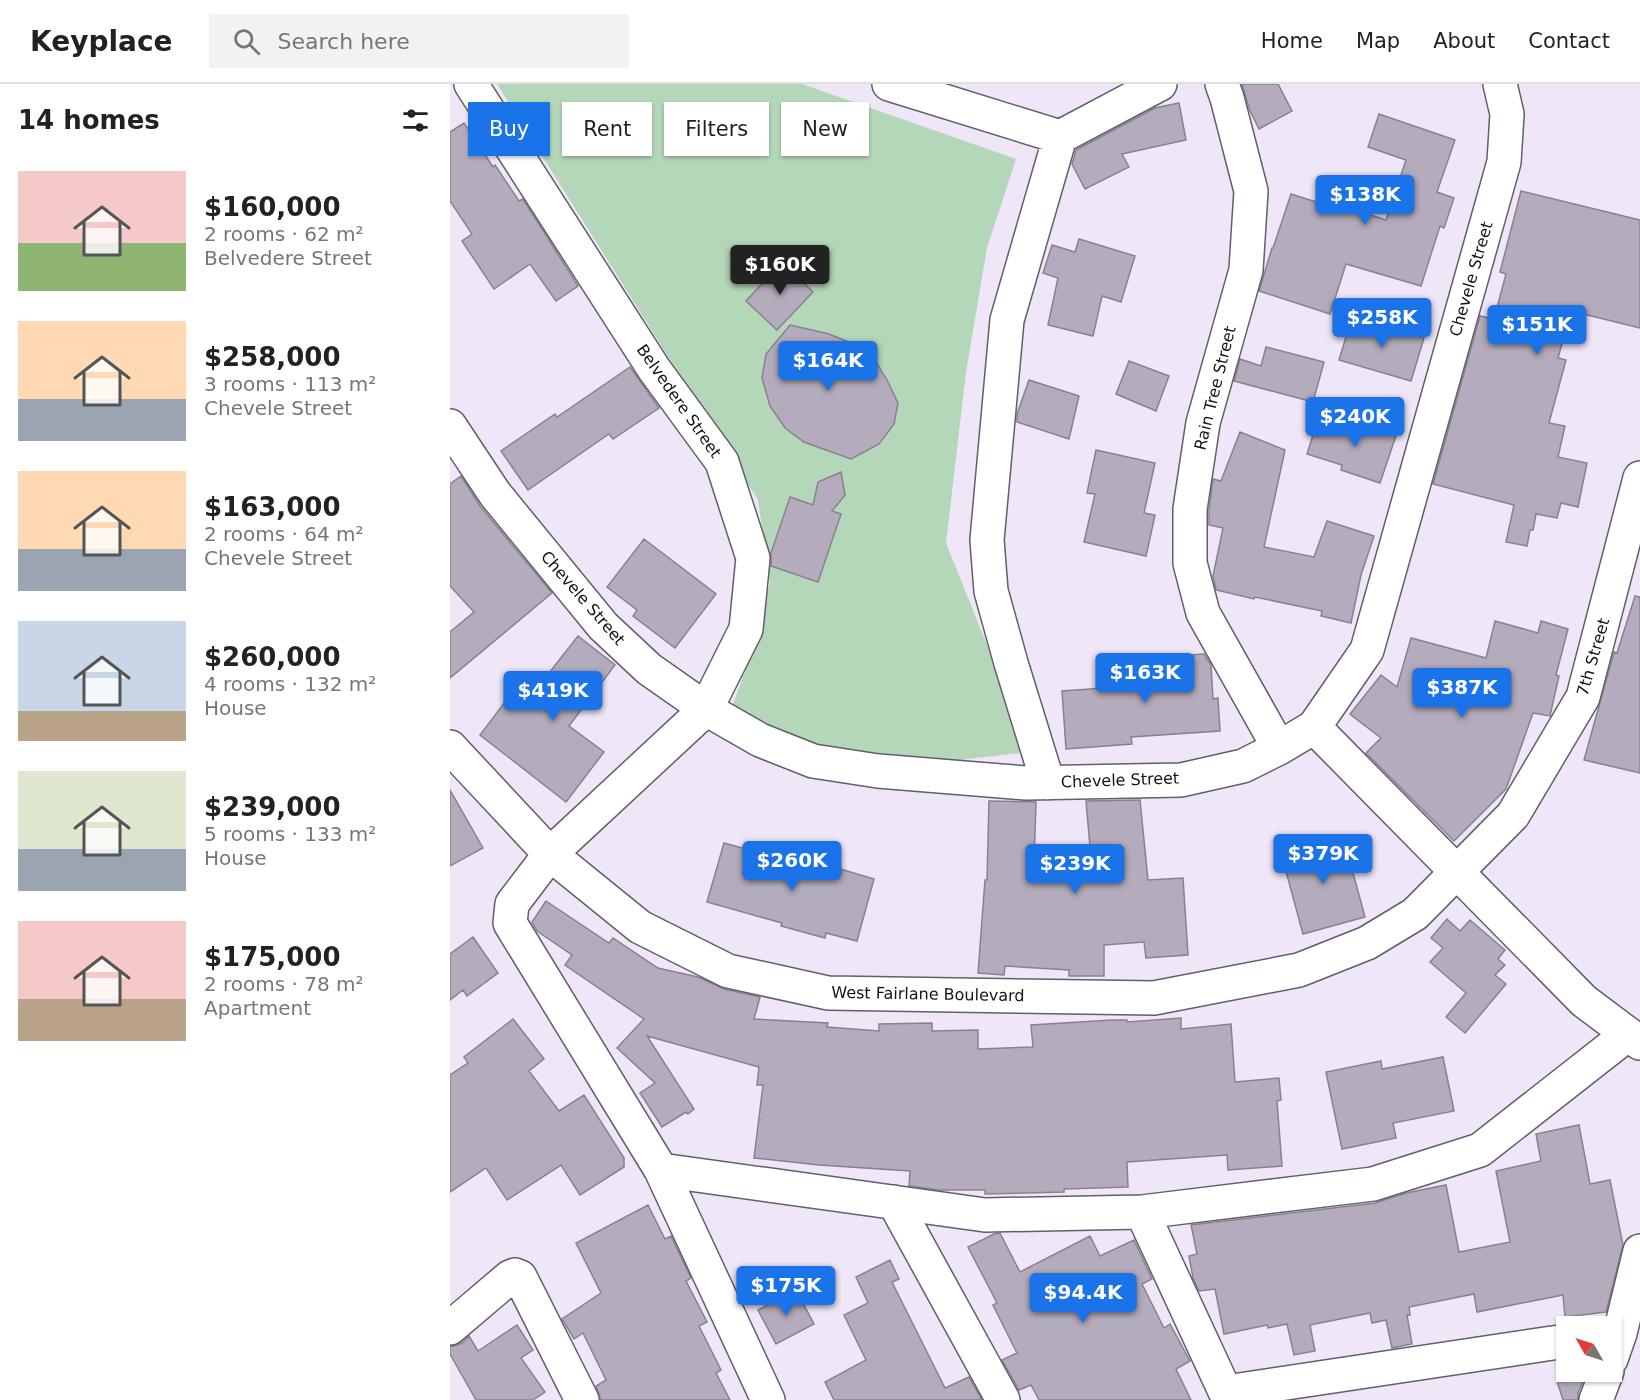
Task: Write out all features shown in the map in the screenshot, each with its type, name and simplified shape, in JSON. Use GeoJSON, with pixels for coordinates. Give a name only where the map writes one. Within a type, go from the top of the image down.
{"type":"FeatureCollection","features":[{"type":"Feature","properties":{"kind":"street","name":"Belvedere Street"},"geometry":{"type":"LineString","coordinates":[[471,84],[654,369],[722,462],[753,558],[746,629],[706,709],[550,854],[512,904],[510,923],[661,1170]]}},
{"type":"Feature","properties":{"kind":"street"},"geometry":{"type":"LineString","coordinates":[[889,84],[1060,137],[1160,84]]}},
{"type":"Feature","properties":{"kind":"street","name":"Rain Tree Street"},"geometry":{"type":"LineString","coordinates":[[1222,84],[1251,191],[1246,270],[1203,423],[1190,509],[1190,563],[1203,613],[1279,748]]}},
{"type":"Feature","properties":{"kind":"street","name":"Chevele Street"},"geometry":{"type":"LineString","coordinates":[[450,426],[495,494],[603,626],[649,669],[706,709],[760,740],[813,761],[878,771],[1026,783],[1180,780],[1243,766],[1314,727],[1367,650],[1504,162],[1507,114],[1500,84]]}},
{"type":"Feature","properties":{"kind":"street"},"geometry":{"type":"LineString","coordinates":[[1048,783],[991,591],[987,540],[1006,320],[1060,137]]}},
{"type":"Feature","properties":{"kind":"street","name":"7th Street"},"geometry":{"type":"LineString","coordinates":[[1457,872],[1513,815],[1583,697],[1640,478]]}},
{"type":"Feature","properties":{"kind":"street"},"geometry":{"type":"LineString","coordinates":[[661,1170],[985,1215],[1142,1212],[1373,1184],[1480,1150],[1634,1038],[1584,1001],[1314,727]]}},
{"type":"Feature","properties":{"kind":"street","name":"West Fairlane Boulevard"},"geometry":{"type":"LineString","coordinates":[[450,747],[550,854],[640,927],[728,971],[828,993],[1154,998],[1165,996],[1299,970],[1366,943],[1415,914],[1457,872]]}},
{"type":"Feature","properties":{"kind":"street"},"geometry":{"type":"LineString","coordinates":[[661,1170],[768,1400]]}},
{"type":"Feature","properties":{"kind":"street"},"geometry":{"type":"LineString","coordinates":[[894,1202],[1003,1400]]}},
{"type":"Feature","properties":{"kind":"street"},"geometry":{"type":"LineString","coordinates":[[1142,1212],[1227,1396],[1556,1343]]}},
{"type":"Feature","properties":{"kind":"street"},"geometry":{"type":"LineString","coordinates":[[1621,1316],[1640,1251]]}},
{"type":"Feature","properties":{"kind":"street"},"geometry":{"type":"LineString","coordinates":[[450,1328],[510,1277],[515,1275],[520,1277],[582,1400]]}},
{"type":"Feature","properties":{"kind":"street"},"geometry":{"type":"LineString","coordinates":[[1596,1400],[1602,1382]]}},
{"type":"Feature","properties":{"kind":"green space"},"geometry":{"type":"Polygon","coordinates":[[[497,84],[802,84],[853,102],[781,102],[781,156],[869,156],[869,107],[1016,159],[987,248],[966,372],[946,543],[1030,752],[870,770],[770,736],[733,704],[753,649],[770,583],[758,500],[542,156],[550,156],[550,102],[508,102],[497,84]]]}},
{"type":"Feature","properties":{"kind":"building"},"geometry":{"type":"Polygon","coordinates":[[[1242,84],[1278,84],[1292,111],[1259,129],[1250,111],[1242,84]]]}},
{"type":"Feature","properties":{"kind":"building"},"geometry":{"type":"Polygon","coordinates":[[[1179,103],[1186,140],[1122,154],[1129,167],[1085,189],[1072,164],[1076,150],[1155,108],[1179,103]]]}},
{"type":"Feature","properties":{"kind":"building"},"geometry":{"type":"Polygon","coordinates":[[[1379,114],[1455,140],[1437,192],[1454,198],[1444,228],[1440,226],[1421,286],[1346,264],[1330,314],[1259,291],[1291,194],[1351,213],[1352,209],[1386,220],[1406,160],[1368,147],[1379,114]]]}},
{"type":"Feature","properties":{"kind":"building"},"geometry":{"type":"Polygon","coordinates":[[[464,123],[468,129],[468,156],[486,156],[493,167],[495,165],[519,201],[523,199],[578,286],[556,301],[530,264],[494,289],[462,241],[472,234],[450,201],[450,132],[464,123]]]}},
{"type":"Feature","properties":{"kind":"building"},"geometry":{"type":"Polygon","coordinates":[[[1521,191],[1640,220],[1640,328],[1571,311],[1558,358],[1566,360],[1549,423],[1565,426],[1558,457],[1587,463],[1578,507],[1561,503],[1557,518],[1536,514],[1527,546],[1506,542],[1514,505],[1433,484],[1480,316],[1494,319],[1506,274],[1500,272],[1521,191]]]}},
{"type":"Feature","properties":{"kind":"building"},"geometry":{"type":"Polygon","coordinates":[[[1079,239],[1135,256],[1121,302],[1102,296],[1093,336],[1048,325],[1058,278],[1043,273],[1052,245],[1075,252],[1079,239]]]}},
{"type":"Feature","properties":{"kind":"building"},"geometry":{"type":"Polygon","coordinates":[[[782,262],[813,292],[777,330],[746,301],[782,262]]]}},
{"type":"Feature","properties":{"kind":"building"},"geometry":{"type":"Polygon","coordinates":[[[1352,317],[1424,338],[1411,381],[1339,360],[1352,317]]]}},
{"type":"Feature","properties":{"kind":"building"},"geometry":{"type":"Polygon","coordinates":[[[790,325],[829,334],[851,343],[876,362],[898,403],[894,424],[879,444],[851,459],[804,442],[785,428],[770,406],[762,378],[766,354],[790,325]]]}},
{"type":"Feature","properties":{"kind":"building"},"geometry":{"type":"Polygon","coordinates":[[[1266,347],[1324,362],[1313,402],[1234,381],[1240,359],[1261,366],[1266,347]]]}},
{"type":"Feature","properties":{"kind":"building"},"geometry":{"type":"Polygon","coordinates":[[[1129,361],[1169,376],[1156,411],[1116,394],[1129,361]]]}},
{"type":"Feature","properties":{"kind":"building"},"geometry":{"type":"Polygon","coordinates":[[[630,367],[659,408],[613,439],[609,434],[528,490],[501,451],[555,414],[557,417],[630,367]]]}},
{"type":"Feature","properties":{"kind":"building"},"geometry":{"type":"Polygon","coordinates":[[[1029,380],[1079,396],[1069,439],[1017,422],[1017,414],[1029,380]]]}},
{"type":"Feature","properties":{"kind":"building"},"geometry":{"type":"Polygon","coordinates":[[[1359,417],[1398,430],[1380,483],[1341,470],[1342,465],[1307,454],[1317,422],[1353,433],[1359,417]]]}},
{"type":"Feature","properties":{"kind":"building"},"geometry":{"type":"Polygon","coordinates":[[[1240,432],[1285,450],[1264,547],[1314,557],[1327,521],[1374,536],[1361,575],[1351,623],[1321,616],[1322,611],[1216,590],[1213,576],[1223,528],[1209,525],[1213,479],[1221,481],[1240,432]]]}},
{"type":"Feature","properties":{"kind":"building"},"geometry":{"type":"Polygon","coordinates":[[[1096,450],[1155,463],[1144,513],[1155,515],[1146,556],[1084,542],[1095,494],[1087,493],[1096,450]]]}},
{"type":"Feature","properties":{"kind":"building"},"geometry":{"type":"Polygon","coordinates":[[[841,472],[845,495],[832,511],[841,514],[818,582],[771,566],[771,553],[790,497],[813,505],[818,482],[841,472]]]}},
{"type":"Feature","properties":{"kind":"building"},"geometry":{"type":"Polygon","coordinates":[[[461,476],[480,506],[552,593],[450,678],[450,632],[474,612],[450,586],[450,484],[461,476]]]}},
{"type":"Feature","properties":{"kind":"building"},"geometry":{"type":"Polygon","coordinates":[[[644,539],[716,594],[675,648],[633,616],[637,610],[607,587],[644,539]]]}},
{"type":"Feature","properties":{"kind":"building"},"geometry":{"type":"Polygon","coordinates":[[[1635,596],[1640,597],[1640,773],[1584,760],[1614,652],[1617,653],[1635,596]]]}},
{"type":"Feature","properties":{"kind":"building"},"geometry":{"type":"Polygon","coordinates":[[[1495,621],[1538,633],[1541,621],[1568,629],[1556,675],[1559,676],[1550,716],[1533,713],[1506,789],[1454,841],[1366,753],[1381,738],[1350,714],[1381,675],[1397,687],[1411,638],[1486,658],[1495,621]]]}},
{"type":"Feature","properties":{"kind":"building"},"geometry":{"type":"Polygon","coordinates":[[[578,636],[615,665],[569,726],[604,752],[566,802],[480,735],[517,686],[531,696],[578,636]]]}},
{"type":"Feature","properties":{"kind":"building"},"geometry":{"type":"Polygon","coordinates":[[[1204,654],[1211,665],[1213,699],[1218,698],[1220,731],[1131,737],[1132,744],[1066,749],[1062,691],[1133,686],[1132,659],[1204,654]]]}},
{"type":"Feature","properties":{"kind":"building"},"geometry":{"type":"Polygon","coordinates":[[[450,790],[483,848],[450,866],[450,790]]]}},
{"type":"Feature","properties":{"kind":"building"},"geometry":{"type":"Polygon","coordinates":[[[1140,800],[1148,880],[1183,878],[1188,955],[1146,958],[1144,942],[1104,945],[1104,976],[1069,976],[1069,970],[1005,966],[1004,975],[978,973],[985,880],[987,880],[989,801],[1036,802],[1034,864],[1091,858],[1086,801],[1140,800]]]}},
{"type":"Feature","properties":{"kind":"building"},"geometry":{"type":"Polygon","coordinates":[[[1343,836],[1365,917],[1303,934],[1281,853],[1343,836]]]}},
{"type":"Feature","properties":{"kind":"building"},"geometry":{"type":"Polygon","coordinates":[[[724,843],[778,858],[780,851],[874,879],[857,941],[826,933],[825,938],[707,902],[724,843]]]}},
{"type":"Feature","properties":{"kind":"building"},"geometry":{"type":"Polygon","coordinates":[[[546,901],[609,943],[613,938],[658,968],[698,977],[724,989],[760,997],[754,1019],[828,1023],[827,1027],[879,1031],[879,1024],[932,1023],[932,1031],[978,1030],[978,1049],[1033,1047],[1031,1025],[1181,1018],[1181,1029],[1231,1024],[1235,1082],[1279,1078],[1281,1100],[1277,1101],[1282,1166],[1228,1170],[1227,1155],[1127,1162],[1128,1187],[1064,1189],[1064,1192],[985,1194],[985,1190],[939,1190],[909,1186],[910,1171],[754,1158],[763,1085],[757,1085],[759,1067],[647,1036],[694,1109],[662,1127],[640,1093],[655,1083],[617,1048],[644,1019],[565,965],[572,955],[537,931],[532,922],[546,901]]]}},
{"type":"Feature","properties":{"kind":"building"},"geometry":{"type":"Polygon","coordinates":[[[1447,919],[1460,931],[1470,920],[1505,950],[1498,959],[1505,965],[1495,975],[1506,984],[1465,1033],[1446,1017],[1466,993],[1430,962],[1443,948],[1431,938],[1447,919]]]}},
{"type":"Feature","properties":{"kind":"building"},"geometry":{"type":"Polygon","coordinates":[[[473,937],[498,973],[467,996],[463,990],[450,1000],[450,954],[473,937]]]}},
{"type":"Feature","properties":{"kind":"building"},"geometry":{"type":"Polygon","coordinates":[[[513,1019],[544,1059],[529,1071],[559,1111],[584,1095],[624,1158],[624,1167],[580,1195],[561,1165],[507,1200],[486,1168],[450,1192],[450,1075],[468,1063],[464,1057],[513,1019]]]}},
{"type":"Feature","properties":{"kind":"building"},"geometry":{"type":"Polygon","coordinates":[[[1443,1057],[1454,1111],[1393,1123],[1396,1138],[1342,1149],[1326,1072],[1381,1061],[1382,1069],[1443,1057]]]}},
{"type":"Feature","properties":{"kind":"building"},"geometry":{"type":"Polygon","coordinates":[[[1579,1125],[1590,1184],[1610,1180],[1623,1245],[1606,1312],[1565,1316],[1563,1295],[1477,1312],[1474,1294],[1409,1307],[1410,1315],[1407,1315],[1412,1344],[1392,1348],[1386,1320],[1372,1323],[1370,1313],[1310,1325],[1315,1351],[1294,1355],[1287,1324],[1268,1328],[1267,1325],[1224,1334],[1215,1289],[1199,1291],[1193,1278],[1189,1256],[1197,1254],[1191,1225],[1375,1203],[1406,1193],[1446,1185],[1459,1252],[1510,1242],[1496,1171],[1541,1161],[1536,1134],[1579,1125]]]}},
{"type":"Feature","properties":{"kind":"building"},"geometry":{"type":"Polygon","coordinates":[[[648,1205],[665,1239],[671,1236],[691,1278],[686,1281],[707,1322],[699,1326],[721,1370],[716,1373],[730,1400],[601,1400],[596,1386],[606,1380],[583,1333],[574,1339],[562,1319],[601,1293],[576,1243],[648,1205]]]}},
{"type":"Feature","properties":{"kind":"building"},"geometry":{"type":"Polygon","coordinates":[[[1000,1233],[1020,1272],[1090,1236],[1100,1256],[1134,1240],[1152,1279],[1142,1284],[1164,1328],[1170,1324],[1190,1361],[1176,1369],[1191,1400],[1039,1400],[1031,1385],[1019,1390],[1002,1360],[1017,1353],[993,1305],[997,1303],[968,1247],[1000,1233]]]}},
{"type":"Feature","properties":{"kind":"building"},"geometry":{"type":"Polygon","coordinates":[[[890,1260],[899,1279],[892,1282],[945,1388],[969,1377],[982,1400],[834,1400],[825,1382],[866,1360],[844,1315],[868,1303],[856,1277],[890,1260]]]}},
{"type":"Feature","properties":{"kind":"building"},"geometry":{"type":"Polygon","coordinates":[[[796,1290],[814,1324],[776,1344],[758,1310],[796,1290]]]}},
{"type":"Feature","properties":{"kind":"building"},"geometry":{"type":"Polygon","coordinates":[[[517,1325],[533,1350],[521,1358],[545,1392],[533,1400],[476,1400],[450,1354],[450,1346],[462,1343],[469,1336],[478,1351],[517,1325]]]}},
{"type":"Feature","properties":{"kind":"building"},"geometry":{"type":"Polygon","coordinates":[[[1557,1382],[1582,1382],[1578,1400],[1563,1400],[1557,1382]]]}}]}
